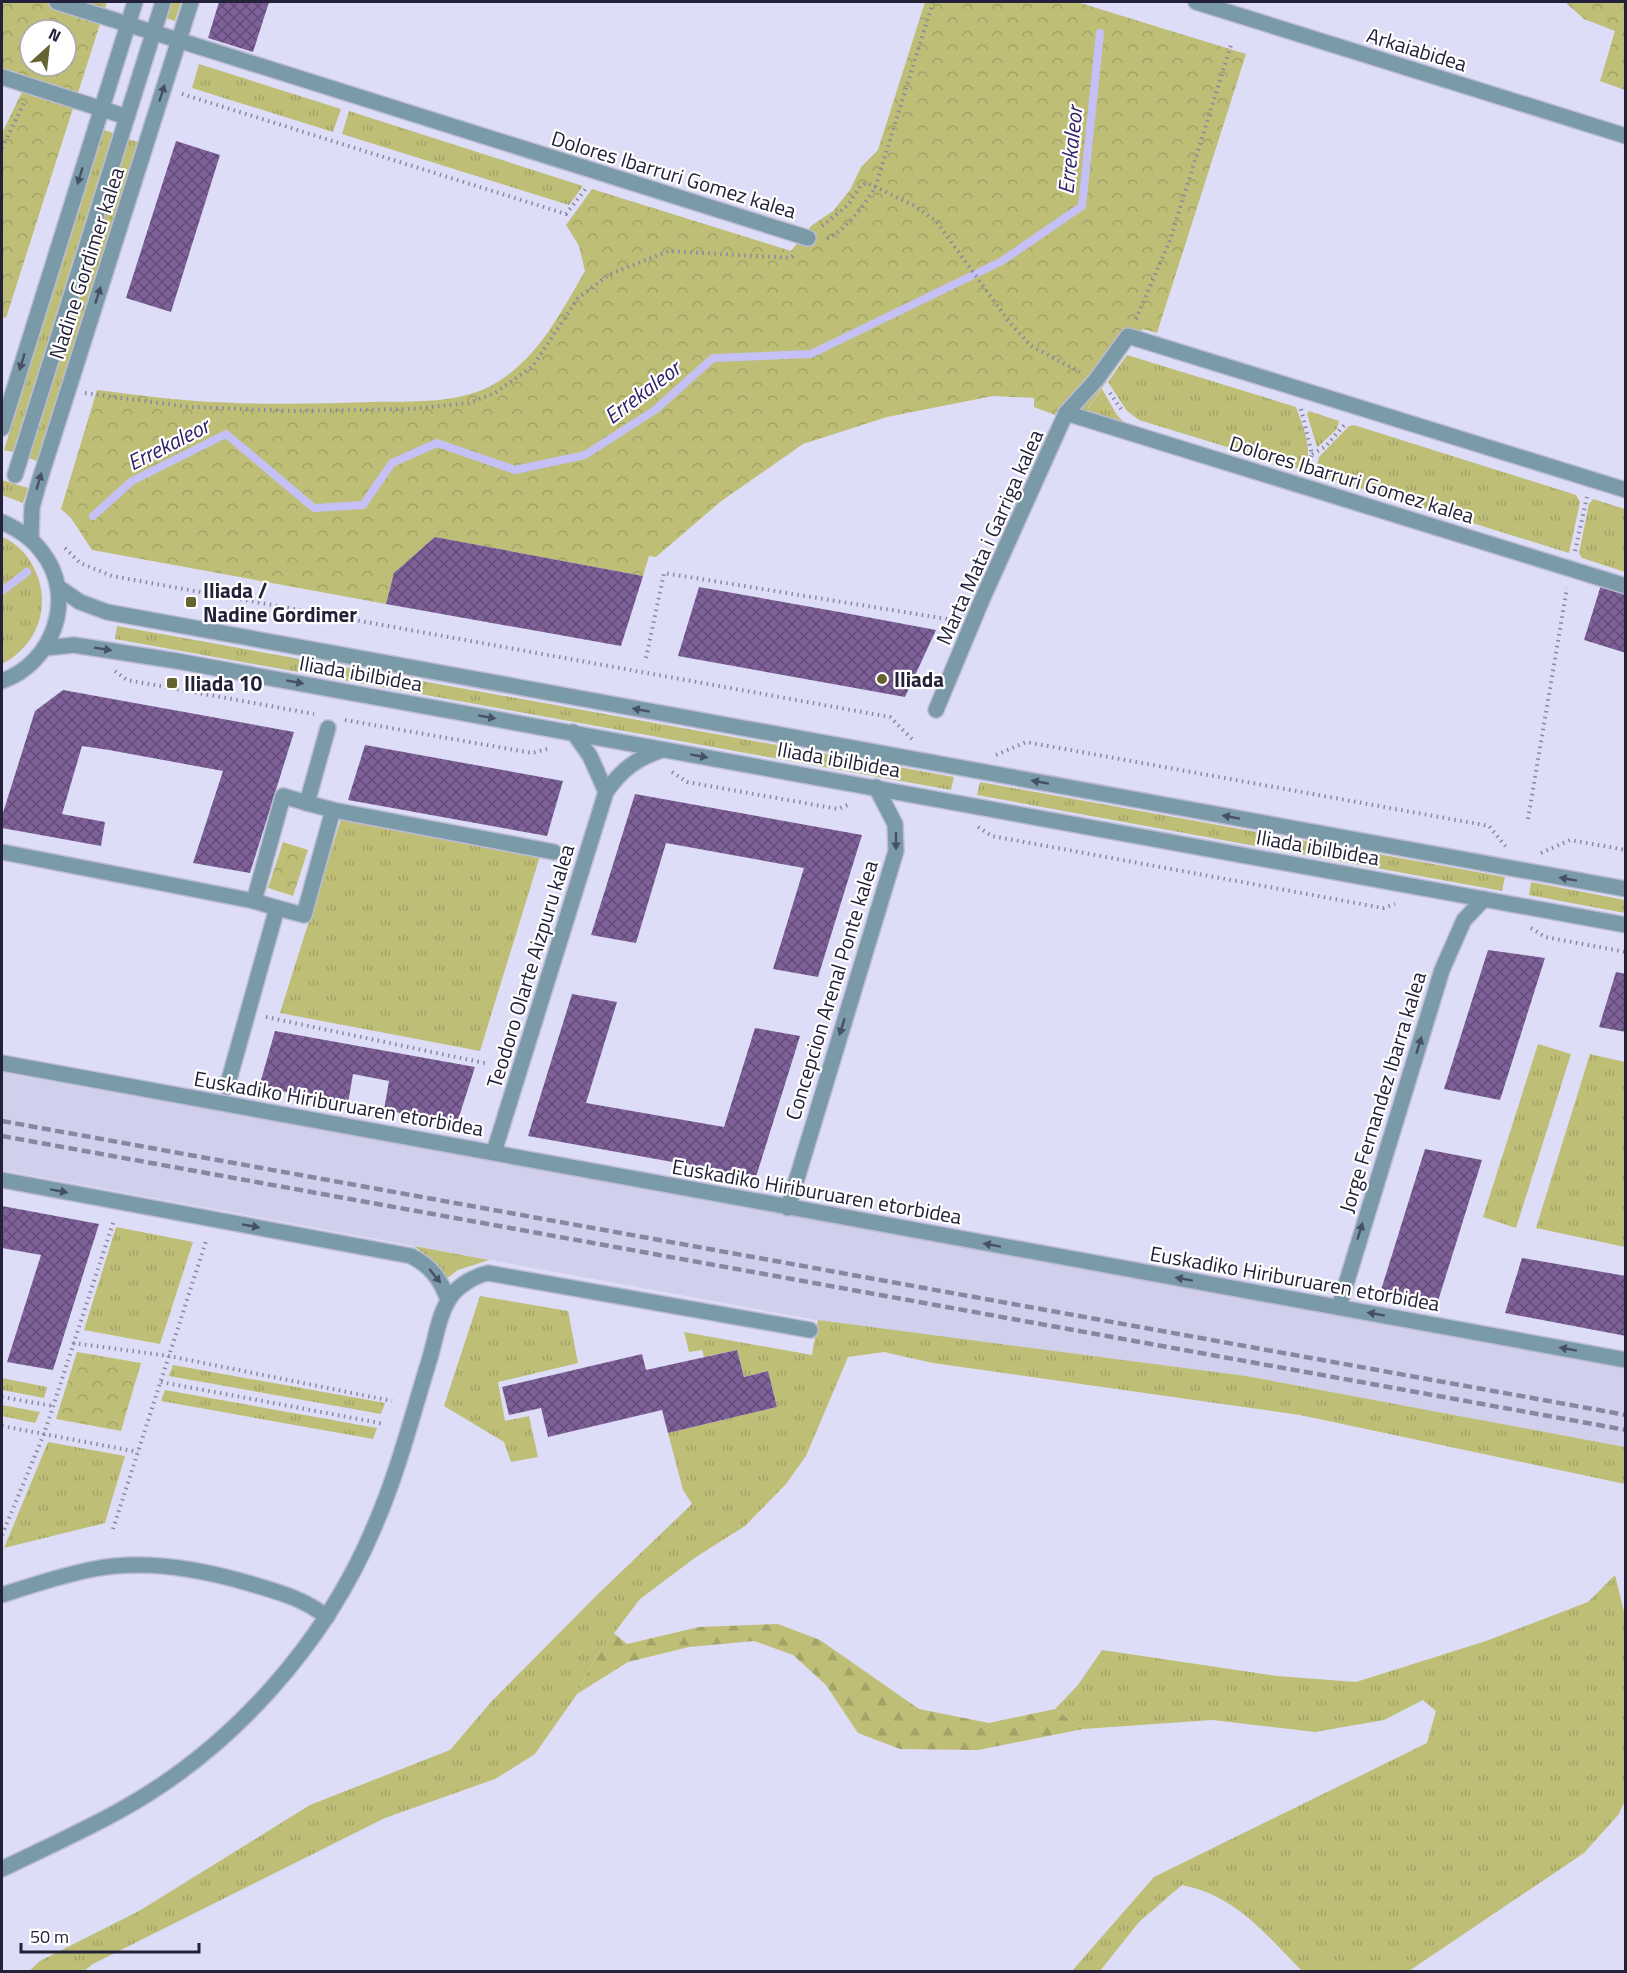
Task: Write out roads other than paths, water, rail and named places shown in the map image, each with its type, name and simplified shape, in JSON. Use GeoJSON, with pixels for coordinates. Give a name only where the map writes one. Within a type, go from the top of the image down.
{"type":"FeatureCollection","features":[{"type":"Feature","properties":{"kind":"street","name":"Dolores Ibarruri Gomez kalea"},"geometry":{"type":"LineString","coordinates":[[57,2],[813,241]]}},
{"type":"Feature","properties":{"kind":"street","name":"Nadine Gordimer kalea"},"geometry":{"type":"LineString","coordinates":[[2,428],[135,2]]}},
{"type":"Feature","properties":{"kind":"street","name":"Nadine Gordimer kalea"},"geometry":{"type":"LineString","coordinates":[[15,475],[163,2]]}},
{"type":"Feature","properties":{"kind":"street","name":"Nadine Gordimer kalea"},"geometry":{"type":"LineString","coordinates":[[31,539],[32,507],[39,482],[191,2]]}},
{"type":"Feature","properties":{"kind":"street","name":"Arkaiabidea"},"geometry":{"type":"LineString","coordinates":[[1196,2],[1626,136]]}},
{"type":"Feature","properties":{"kind":"street"},"geometry":{"type":"LineString","coordinates":[[2,77],[127,117]]}},
{"type":"Feature","properties":{"kind":"street","name":"Marta Mata i Garriga kalea"},"geometry":{"type":"LineString","coordinates":[[936,710],[972,623],[1066,414],[1096,380],[1128,336],[1626,490]]}},
{"type":"Feature","properties":{"kind":"street","name":"Dolores Ibarruri Gomez kalea"},"geometry":{"type":"LineString","coordinates":[[1066,414],[1626,586]]}},
{"type":"Feature","properties":{"kind":"street"},"geometry":{"type":"LineString","coordinates":[[2,522],[31,539],[44,553],[58,587],[57,619],[45,648],[21,671],[3,683]]}},
{"type":"Feature","properties":{"kind":"street","name":"Iliada ibilbidea"},"geometry":{"type":"LineString","coordinates":[[58,587],[80,602],[106,612],[1626,889]]}},
{"type":"Feature","properties":{"kind":"street","name":"Iliada ibilbidea"},"geometry":{"type":"LineString","coordinates":[[45,648],[74,645],[100,648],[876,787],[1626,925]]}},
{"type":"Feature","properties":{"kind":"street"},"geometry":{"type":"LineString","coordinates":[[307,802],[329,720]]}},
{"type":"Feature","properties":{"kind":"street"},"geometry":{"type":"LineString","coordinates":[[573,732],[590,756],[606,792]]}},
{"type":"Feature","properties":{"kind":"street","name":"Teodoro Olarte Aizpuru kalea"},"geometry":{"type":"LineString","coordinates":[[494,1152],[606,792],[619,774],[633,763],[664,749]]}},
{"type":"Feature","properties":{"kind":"street","name":"Concepcion Arenal Ponte kalea"},"geometry":{"type":"LineString","coordinates":[[788,1208],[896,851],[895,824],[876,787]]}},
{"type":"Feature","properties":{"kind":"street"},"geometry":{"type":"LineString","coordinates":[[254,901],[283,796],[333,810],[554,852]]}},
{"type":"Feature","properties":{"kind":"street"},"geometry":{"type":"LineString","coordinates":[[2,852],[254,901],[304,915],[333,810]]}},
{"type":"Feature","properties":{"kind":"street","name":"Jorge Fernandez Ibarra kalea"},"geometry":{"type":"LineString","coordinates":[[1339,1307],[1442,970],[1464,920],[1484,899]]}},
{"type":"Feature","properties":{"kind":"street"},"geometry":{"type":"LineString","coordinates":[[227,1087],[277,908]]}},
{"type":"Feature","properties":{"kind":"street","name":"Euskadiko Hiriburuaren etorbidea"},"geometry":{"type":"LineString","coordinates":[[2,1063],[1626,1360]]}},
{"type":"Feature","properties":{"kind":"street"},"geometry":{"type":"LineString","coordinates":[[2,1180],[411,1256],[434,1272],[448,1300]]}},
{"type":"Feature","properties":{"kind":"street"},"geometry":{"type":"LineString","coordinates":[[2,1869],[121,1810],[206,1751],[246,1715],[298,1656],[327,1617],[354,1572],[375,1525],[395,1472],[448,1300],[477,1276],[488,1273],[810,1330]]}},
{"type":"Feature","properties":{"kind":"street"},"geometry":{"type":"LineString","coordinates":[[2,1595],[96,1569],[140,1566],[175,1568],[220,1575],[294,1596],[327,1617]]}},
{"type":"Feature","properties":{"kind":"waterway","name":"Errekaleor"},"geometry":{"type":"LineString","coordinates":[[93,516],[132,481],[226,434],[314,508],[363,505],[392,463],[437,443],[515,470],[585,455],[655,410],[713,358],[811,354],[1002,261],[1082,206],[1100,33]]}},
{"type":"Feature","properties":{"kind":"waterway","name":"Errekaleor"},"geometry":{"type":"LineString","coordinates":[[2,591],[27,572]]}},
{"type":"Feature","properties":{"kind":"railway"},"geometry":{"type":"LineString","coordinates":[[2,1121],[1626,1415]]}},
{"type":"Feature","properties":{"kind":"railway"},"geometry":{"type":"LineString","coordinates":[[2,1136],[1626,1430]]}},
{"type":"Feature","properties":{"kind":"place","name":"Iliada / Nadine Gordimer"},"geometry":{"type":"Point","coordinates":[191,602]}},
{"type":"Feature","properties":{"kind":"place","name":"Iliada"},"geometry":{"type":"Point","coordinates":[882,679]}},
{"type":"Feature","properties":{"kind":"place","name":"Iliada 10"},"geometry":{"type":"Point","coordinates":[172,683]}}]}
